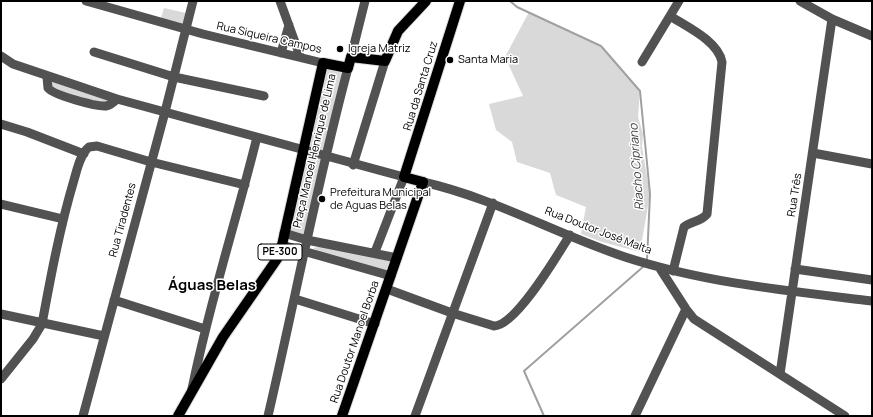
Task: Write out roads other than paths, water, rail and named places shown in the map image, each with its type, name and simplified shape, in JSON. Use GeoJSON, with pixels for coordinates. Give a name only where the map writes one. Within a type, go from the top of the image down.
{"type":"FeatureCollection","features":[{"type":"Feature","properties":{"kind":"main road"},"geometry":{"type":"LineString","coordinates":[[348,68],[351,57],[385,60],[398,31],[426,1]]}},
{"type":"Feature","properties":{"kind":"main road","name":"Rua da Santa Cruz"},"geometry":{"type":"LineString","coordinates":[[404,178],[460,1]]}},
{"type":"Feature","properties":{"kind":"main road","name":"Rua Siqueira Campos"},"geometry":{"type":"LineString","coordinates":[[323,63],[348,68]]}},
{"type":"Feature","properties":{"kind":"main road","name":"PE-300"},"geometry":{"type":"LineString","coordinates":[[178,416],[192,389],[237,314],[277,259],[282,246],[323,63]]}},
{"type":"Feature","properties":{"kind":"main road"},"geometry":{"type":"LineString","coordinates":[[404,178],[423,182]]}},
{"type":"Feature","properties":{"kind":"main road","name":"Rua Doutor Manoel Borba"},"geometry":{"type":"LineString","coordinates":[[342,416],[423,182]]}},
{"type":"Feature","properties":{"kind":"street","name":"Rua Siqueira Campos"},"geometry":{"type":"LineString","coordinates":[[88,1],[186,29],[282,53],[300,56],[323,63]]}},
{"type":"Feature","properties":{"kind":"street","name":"Rua Tiradentes"},"geometry":{"type":"LineString","coordinates":[[83,416],[165,112],[193,1]]}},
{"type":"Feature","properties":{"kind":"street"},"geometry":{"type":"LineString","coordinates":[[280,1],[300,56]]}},
{"type":"Feature","properties":{"kind":"street"},"geometry":{"type":"LineString","coordinates":[[351,57],[365,1]]}},
{"type":"Feature","properties":{"kind":"street"},"geometry":{"type":"LineString","coordinates":[[642,62],[679,1]]}},
{"type":"Feature","properties":{"kind":"street"},"geometry":{"type":"LineString","coordinates":[[800,1],[832,19],[872,36]]}},
{"type":"Feature","properties":{"kind":"street"},"geometry":{"type":"LineString","coordinates":[[670,16],[718,51],[722,62],[707,214],[702,219],[689,223],[684,227],[672,271]]}},
{"type":"Feature","properties":{"kind":"street","name":"Rua Três"},"geometry":{"type":"LineString","coordinates":[[780,374],[832,19]]}},
{"type":"Feature","properties":{"kind":"street"},"geometry":{"type":"LineString","coordinates":[[282,53],[289,25]]}},
{"type":"Feature","properties":{"kind":"street"},"geometry":{"type":"LineString","coordinates":[[94,52],[174,77],[264,96]]}},
{"type":"Feature","properties":{"kind":"street"},"geometry":{"type":"LineString","coordinates":[[1,56],[12,64],[47,77],[117,99],[404,178],[375,252]]}},
{"type":"Feature","properties":{"kind":"street"},"geometry":{"type":"LineString","coordinates":[[354,165],[385,60]]}},
{"type":"Feature","properties":{"kind":"street"},"geometry":{"type":"LineString","coordinates":[[1,64],[12,64]]}},
{"type":"Feature","properties":{"kind":"street","name":"Praça Manoel Henrique de Lima"},"geometry":{"type":"LineString","coordinates":[[304,253],[324,157],[348,68]]}},
{"type":"Feature","properties":{"kind":"street"},"geometry":{"type":"LineString","coordinates":[[1,124],[84,154]]}},
{"type":"Feature","properties":{"kind":"street"},"geometry":{"type":"LineString","coordinates":[[192,389],[205,329],[257,137]]}},
{"type":"Feature","properties":{"kind":"street"},"geometry":{"type":"LineString","coordinates":[[1,379],[33,339],[42,324],[63,219],[84,154],[88,147],[97,146],[151,162],[245,185]]}},
{"type":"Feature","properties":{"kind":"street"},"geometry":{"type":"LineString","coordinates":[[813,153],[872,164]]}},
{"type":"Feature","properties":{"kind":"street","name":"Rua Doutor José Malta"},"geometry":{"type":"LineString","coordinates":[[423,182],[454,189],[493,203],[624,257],[672,271],[720,281],[872,301]]}},
{"type":"Feature","properties":{"kind":"street"},"geometry":{"type":"LineString","coordinates":[[415,416],[493,203]]}},
{"type":"Feature","properties":{"kind":"street"},"geometry":{"type":"LineString","coordinates":[[1,204],[63,219]]}},
{"type":"Feature","properties":{"kind":"street"},"geometry":{"type":"LineString","coordinates":[[284,233],[307,240],[375,252],[397,258]]}},
{"type":"Feature","properties":{"kind":"street"},"geometry":{"type":"LineString","coordinates":[[387,289],[452,313],[491,326],[497,326],[503,324],[519,309],[570,235]]}},
{"type":"Feature","properties":{"kind":"street"},"geometry":{"type":"LineString","coordinates":[[282,246],[391,276]]}},
{"type":"Feature","properties":{"kind":"street"},"geometry":{"type":"LineString","coordinates":[[268,416],[304,253]]}},
{"type":"Feature","properties":{"kind":"street"},"geometry":{"type":"LineString","coordinates":[[659,267],[686,309],[701,324],[845,416]]}},
{"type":"Feature","properties":{"kind":"street"},"geometry":{"type":"LineString","coordinates":[[795,269],[872,280]]}},
{"type":"Feature","properties":{"kind":"street"},"geometry":{"type":"LineString","coordinates":[[295,299],[375,324]]}},
{"type":"Feature","properties":{"kind":"street"},"geometry":{"type":"LineString","coordinates":[[114,300],[205,329]]}},
{"type":"Feature","properties":{"kind":"street"},"geometry":{"type":"LineString","coordinates":[[635,416],[686,309]]}},
{"type":"Feature","properties":{"kind":"street"},"geometry":{"type":"LineString","coordinates":[[1,314],[42,324],[104,336]]}},
{"type":"Feature","properties":{"kind":"waterway","name":"Riacho Cipriano"},"geometry":{"type":"LineString","coordinates":[[510,1],[517,7],[601,46],[640,91],[650,194],[647,260]]}},
{"type":"Feature","properties":{"kind":"waterway","name":"Riacho Cipriano"},"geometry":{"type":"LineString","coordinates":[[544,416],[524,371],[644,266]]}},
{"type":"Feature","properties":{"kind":"place","name":"Igreja Matriz"},"geometry":{"type":"Point","coordinates":[340,49]}},
{"type":"Feature","properties":{"kind":"place","name":"Santa Maria"},"geometry":{"type":"Point","coordinates":[450,60]}},
{"type":"Feature","properties":{"kind":"place","name":"Prefeitura Municipal de Aguas Belas"},"geometry":{"type":"Point","coordinates":[322,199]}},
{"type":"Feature","properties":{"kind":"district","name":"Águas Belas"},"geometry":{"type":"Point","coordinates":[212,286]}}]}
